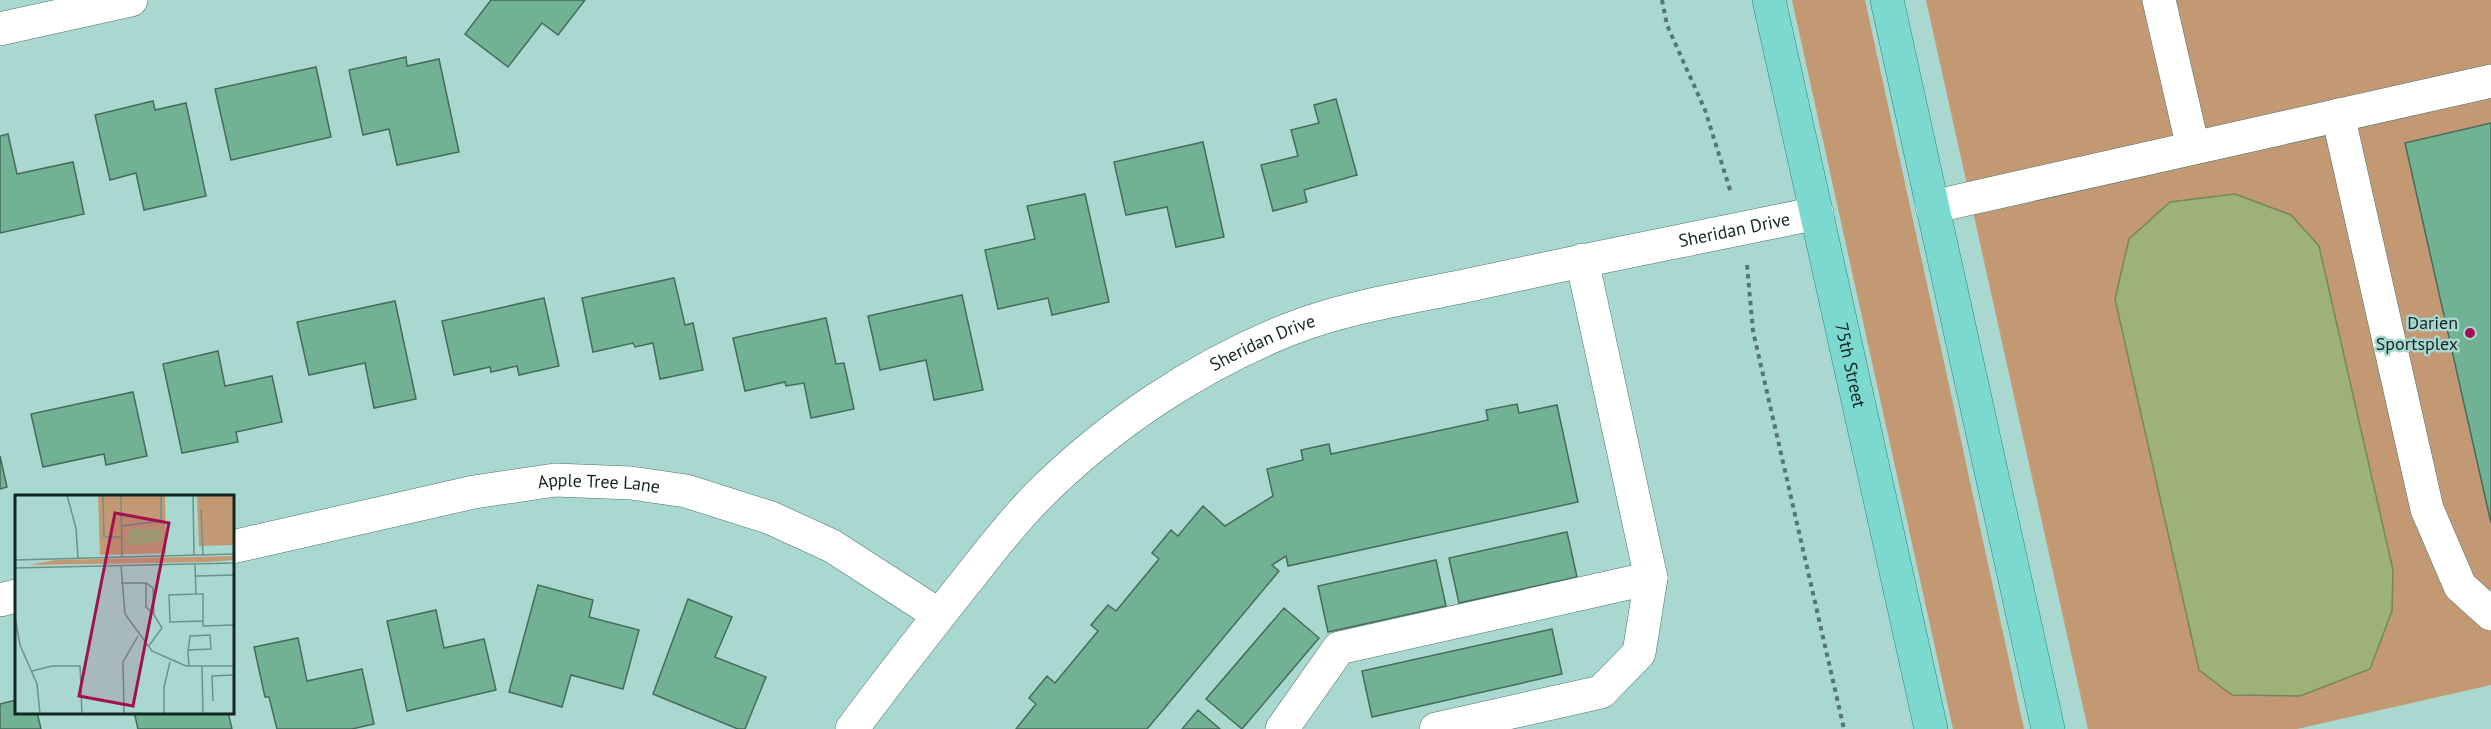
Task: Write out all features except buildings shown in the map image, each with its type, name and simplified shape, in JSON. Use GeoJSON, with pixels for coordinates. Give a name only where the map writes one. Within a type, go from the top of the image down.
{"type":"FeatureCollection","features":[{"type":"Feature","properties":{"kind":"main road","name":"75th Street"},"geometry":{"type":"LineString","coordinates":[[1769,0],[1931,729]]}},
{"type":"Feature","properties":{"kind":"main road"},"geometry":{"type":"LineString","coordinates":[[1887,0],[2048,729]]}},
{"type":"Feature","properties":{"kind":"street"},"geometry":{"type":"LineString","coordinates":[[0,29],[131,0]]}},
{"type":"Feature","properties":{"kind":"street"},"geometry":{"type":"LineString","coordinates":[[2159,0],[2193,148]]}},
{"type":"Feature","properties":{"kind":"street"},"geometry":{"type":"LineString","coordinates":[[1932,207],[2491,81]]}},
{"type":"Feature","properties":{"kind":"street"},"geometry":{"type":"LineString","coordinates":[[2338,115],[2427,509],[2460,586],[2491,614]]}},
{"type":"Feature","properties":{"kind":"street","name":"Sheridan Drive"},"geometry":{"type":"LineString","coordinates":[[852,729],[939,615],[1038,496],[1124,422],[1185,382],[1239,352],[1292,328],[1347,311],[1582,260],[1817,213]]}},
{"type":"Feature","properties":{"kind":"street"},"geometry":{"type":"LineString","coordinates":[[1436,729],[1601,692],[1639,653],[1651,578],[1582,260]]}},
{"type":"Feature","properties":{"kind":"street","name":"Apple Tree Lane"},"geometry":{"type":"LineString","coordinates":[[234,547],[474,492],[555,480],[631,483],[686,491],[771,518],[832,546],[939,615]]}},
{"type":"Feature","properties":{"kind":"street"},"geometry":{"type":"LineString","coordinates":[[1282,729],[1339,648],[1651,578]]}},
{"type":"Feature","properties":{"kind":"street"},"geometry":{"type":"LineString","coordinates":[[0,600],[15,597]]}},
{"type":"Feature","properties":{"kind":"path"},"geometry":{"type":"LineString","coordinates":[[1662,0],[1667,25],[1705,110],[1731,192]]}},
{"type":"Feature","properties":{"kind":"path"},"geometry":{"type":"LineString","coordinates":[[1746,258],[1754,331],[1844,729]]}},
{"type":"Feature","properties":{"kind":"shaded area"},"geometry":{"type":"Polygon","coordinates":[[[1792,0],[1865,0],[2024,729],[1953,729],[1792,0]]]}},
{"type":"Feature","properties":{"kind":"shaded area"},"geometry":{"type":"Polygon","coordinates":[[[1926,0],[2491,0],[2491,685],[2297,729],[2088,729],[1926,0]]]}},
{"type":"Feature","properties":{"kind":"shaded area"},"geometry":{"type":"Polygon","coordinates":[[[2235,194],[2291,215],[2319,246],[2393,570],[2392,611],[2370,669],[2300,696],[2232,695],[2199,670],[2115,299],[2129,239],[2170,202],[2235,194]]]}},
{"type":"Feature","properties":{"kind":"place","name":"Darien Sportsplex"},"geometry":{"type":"Point","coordinates":[2470,333]}}]}
